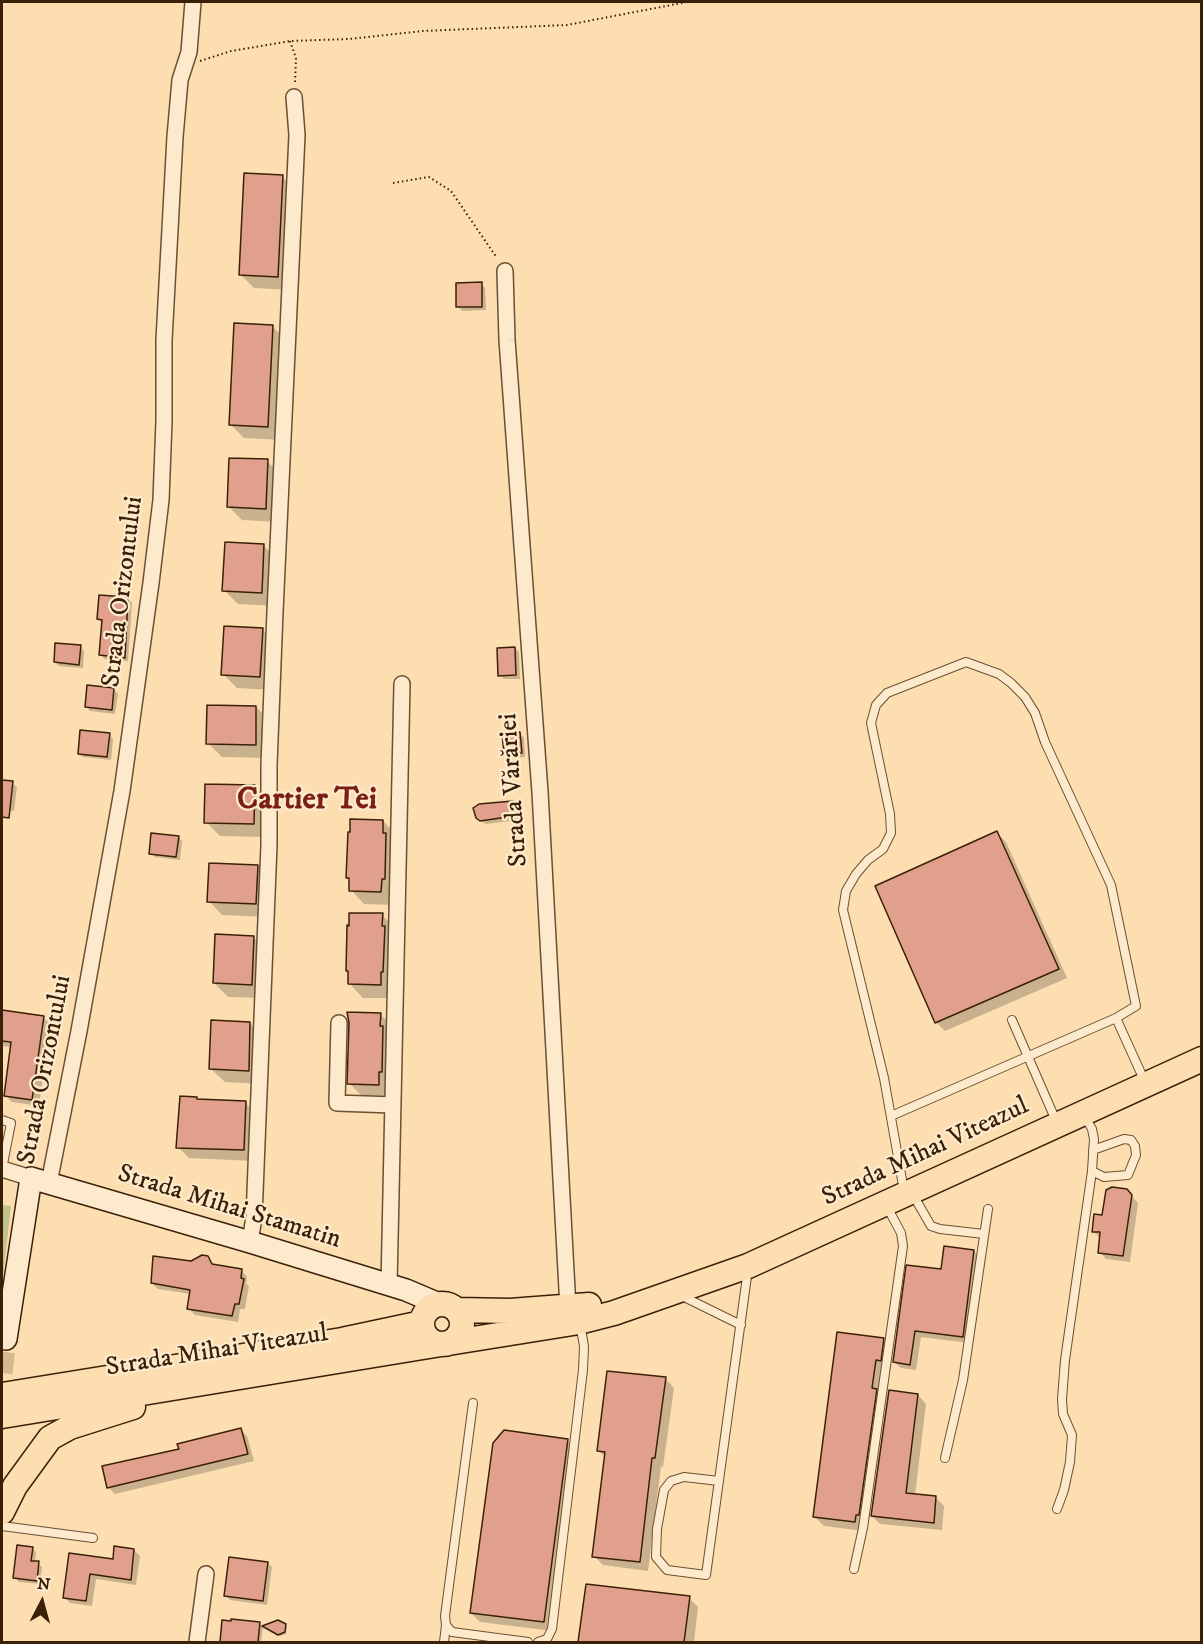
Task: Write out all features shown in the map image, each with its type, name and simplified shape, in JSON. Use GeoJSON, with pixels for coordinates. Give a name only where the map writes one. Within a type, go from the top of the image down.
{"type":"FeatureCollection","features":[{"type":"Feature","properties":{"kind":"main road","name":"Strada Mihai Viteazul"},"geometry":{"type":"LineString","coordinates":[[2,1416],[445,1344],[674,1293],[748,1266],[1202,1059]]}},
{"type":"Feature","properties":{"kind":"main road","name":"Strada Mihai Viteazul"},"geometry":{"type":"LineString","coordinates":[[448,1307],[574,1315]]}},
{"type":"Feature","properties":{"kind":"main road"},"geometry":{"type":"LineString","coordinates":[[448,1307],[462,1320],[463,1326],[458,1337],[445,1344],[427,1338],[422,1323],[429,1308],[448,1307]]}},
{"type":"Feature","properties":{"kind":"main road","name":"Strada Mihai Viteazul"},"geometry":{"type":"LineString","coordinates":[[2,1395],[342,1340],[422,1323]]}},
{"type":"Feature","properties":{"kind":"main road"},"geometry":{"type":"LineString","coordinates":[[2,1512],[15,1486],[50,1438],[70,1427],[205,1383]]}},
{"type":"Feature","properties":{"kind":"street","name":"Strada Orizontului"},"geometry":{"type":"LineString","coordinates":[[40,1181],[79,1031],[122,791],[151,583],[161,490],[164,340],[175,137],[180,80],[189,52],[193,2]]}},
{"type":"Feature","properties":{"kind":"street"},"geometry":{"type":"LineString","coordinates":[[250,1242],[255,1194],[269,845],[269,765],[297,135],[294,97]]}},
{"type":"Feature","properties":{"kind":"street","name":"Strada Vărăriei"},"geometry":{"type":"LineString","coordinates":[[505,271],[507,340],[540,792],[574,1315]]}},
{"type":"Feature","properties":{"kind":"street"},"geometry":{"type":"LineString","coordinates":[[389,1285],[402,684]]}},
{"type":"Feature","properties":{"kind":"street"},"geometry":{"type":"LineString","coordinates":[[339,1023],[337,1103],[393,1105]]}},
{"type":"Feature","properties":{"kind":"street","name":"Strada Mihai Stamatin"},"geometry":{"type":"LineString","coordinates":[[2,1169],[389,1285],[448,1307]]}},
{"type":"Feature","properties":{"kind":"street"},"geometry":{"type":"LineString","coordinates":[[4,1339],[40,1181]]}},
{"type":"Feature","properties":{"kind":"street"},"geometry":{"type":"LineString","coordinates":[[197,1642],[206,1574]]}},
{"type":"Feature","properties":{"kind":"lane"},"geometry":{"type":"LineString","coordinates":[[854,1569],[863,1528],[903,1246],[901,1197],[891,1116],[884,1078],[843,910],[846,891],[856,874],[868,860],[883,849],[891,832],[890,814],[871,723],[876,705],[887,693],[966,662],[999,674],[1026,697],[1035,713],[1045,742],[1111,885],[1136,1006],[1116,1018],[891,1116]]}},
{"type":"Feature","properties":{"kind":"lane"},"geometry":{"type":"LineString","coordinates":[[1116,1018],[1146,1084]]}},
{"type":"Feature","properties":{"kind":"lane"},"geometry":{"type":"LineString","coordinates":[[1012,1020],[1058,1124]]}},
{"type":"Feature","properties":{"kind":"lane"},"geometry":{"type":"LineString","coordinates":[[1057,1509],[1070,1462],[1072,1435],[1063,1414],[1062,1399],[1066,1349],[1092,1171],[1094,1139],[1092,1129],[1083,1112]]}},
{"type":"Feature","properties":{"kind":"lane"},"geometry":{"type":"LineString","coordinates":[[2,1120],[11,1123],[2,1169]]}},
{"type":"Feature","properties":{"kind":"lane"},"geometry":{"type":"LineString","coordinates":[[1092,1171],[1104,1177],[1128,1175],[1137,1155],[1131,1140],[1124,1139],[1093,1150]]}},
{"type":"Feature","properties":{"kind":"lane"},"geometry":{"type":"LineString","coordinates":[[901,1197],[931,1226],[984,1234]]}},
{"type":"Feature","properties":{"kind":"lane"},"geometry":{"type":"LineString","coordinates":[[945,1458],[963,1380],[988,1209]]}},
{"type":"Feature","properties":{"kind":"lane"},"geometry":{"type":"LineString","coordinates":[[719,1481],[684,1477],[671,1481],[664,1490],[657,1529],[656,1557],[667,1570],[706,1575],[741,1324],[748,1266]]}},
{"type":"Feature","properties":{"kind":"lane"},"geometry":{"type":"LineString","coordinates":[[674,1293],[741,1324]]}},
{"type":"Feature","properties":{"kind":"lane"},"geometry":{"type":"LineString","coordinates":[[538,1642],[547,1639],[552,1629],[583,1370],[584,1346],[574,1315]]}},
{"type":"Feature","properties":{"kind":"lane"},"geometry":{"type":"LineString","coordinates":[[444,1642],[445,1616],[473,1403]]}},
{"type":"Feature","properties":{"kind":"lane"},"geometry":{"type":"LineString","coordinates":[[2,1526],[93,1538]]}},
{"type":"Feature","properties":{"kind":"lane"},"geometry":{"type":"LineString","coordinates":[[446,1625],[452,1632],[528,1642]]}},
{"type":"Feature","properties":{"kind":"path"},"geometry":{"type":"LineString","coordinates":[[184,66],[231,51],[290,41],[349,39],[423,31],[567,25],[687,2]]}},
{"type":"Feature","properties":{"kind":"path"},"geometry":{"type":"LineString","coordinates":[[290,41],[296,58],[294,97]]}},
{"type":"Feature","properties":{"kind":"path"},"geometry":{"type":"LineString","coordinates":[[393,183],[429,177],[451,191],[505,271]]}},
{"type":"Feature","properties":{"kind":"green space"},"geometry":{"type":"Polygon","coordinates":[[[2,1205],[11,1206],[2,1285],[2,1205]]]}},
{"type":"Feature","properties":{"kind":"building"},"geometry":{"type":"Polygon","coordinates":[[[244,173],[283,175],[278,277],[239,275],[244,173]]]}},
{"type":"Feature","properties":{"kind":"building"},"geometry":{"type":"Polygon","coordinates":[[[482,282],[482,307],[456,307],[456,283],[482,282]]]}},
{"type":"Feature","properties":{"kind":"building"},"geometry":{"type":"Polygon","coordinates":[[[234,323],[273,325],[268,427],[229,425],[234,323]]]}},
{"type":"Feature","properties":{"kind":"building"},"geometry":{"type":"Polygon","coordinates":[[[229,458],[268,459],[266,509],[227,507],[229,458]]]}},
{"type":"Feature","properties":{"kind":"building"},"geometry":{"type":"Polygon","coordinates":[[[225,542],[264,544],[262,593],[222,591],[225,542]]]}},
{"type":"Feature","properties":{"kind":"building"},"geometry":{"type":"Polygon","coordinates":[[[99,595],[128,597],[125,658],[99,655],[102,620],[97,619],[99,595]]]}},
{"type":"Feature","properties":{"kind":"building"},"geometry":{"type":"Polygon","coordinates":[[[224,626],[263,628],[260,677],[221,675],[224,626]]]}},
{"type":"Feature","properties":{"kind":"building"},"geometry":{"type":"Polygon","coordinates":[[[55,643],[81,645],[79,665],[54,662],[55,643]]]}},
{"type":"Feature","properties":{"kind":"building"},"geometry":{"type":"Polygon","coordinates":[[[515,647],[516,675],[498,676],[497,648],[515,647]]]}},
{"type":"Feature","properties":{"kind":"building"},"geometry":{"type":"Polygon","coordinates":[[[87,685],[114,688],[112,710],[85,707],[87,685]]]}},
{"type":"Feature","properties":{"kind":"building"},"geometry":{"type":"Polygon","coordinates":[[[207,705],[256,706],[256,745],[206,744],[207,705]]]}},
{"type":"Feature","properties":{"kind":"building"},"geometry":{"type":"Polygon","coordinates":[[[80,730],[110,733],[107,757],[78,754],[80,730]]]}},
{"type":"Feature","properties":{"kind":"building"},"geometry":{"type":"Polygon","coordinates":[[[520,732],[522,753],[504,754],[502,734],[520,732]]]}},
{"type":"Feature","properties":{"kind":"building"},"geometry":{"type":"Polygon","coordinates":[[[2,780],[13,781],[9,818],[2,817],[2,780]]]}},
{"type":"Feature","properties":{"kind":"building"},"geometry":{"type":"Polygon","coordinates":[[[205,784],[255,785],[254,824],[204,823],[205,784]]]}},
{"type":"Feature","properties":{"kind":"building"},"geometry":{"type":"Polygon","coordinates":[[[513,801],[517,804],[518,813],[514,816],[480,821],[476,818],[473,808],[479,804],[513,801]]]}},
{"type":"Feature","properties":{"kind":"building"},"geometry":{"type":"Polygon","coordinates":[[[350,819],[383,820],[383,833],[386,833],[385,879],[382,879],[381,892],[349,891],[349,878],[346,878],[350,819]]]}},
{"type":"Feature","properties":{"kind":"building"},"geometry":{"type":"Polygon","coordinates":[[[997,831],[1059,969],[935,1023],[875,886],[997,831]]]}},
{"type":"Feature","properties":{"kind":"building"},"geometry":{"type":"Polygon","coordinates":[[[151,833],[179,836],[176,857],[149,854],[151,833]]]}},
{"type":"Feature","properties":{"kind":"building"},"geometry":{"type":"Polygon","coordinates":[[[209,863],[258,865],[256,904],[207,902],[209,863]]]}},
{"type":"Feature","properties":{"kind":"building"},"geometry":{"type":"Polygon","coordinates":[[[349,913],[383,913],[382,926],[385,926],[381,985],[348,984],[348,971],[346,971],[349,913]]]}},
{"type":"Feature","properties":{"kind":"building"},"geometry":{"type":"Polygon","coordinates":[[[215,934],[254,936],[252,985],[213,983],[215,934]]]}},
{"type":"Feature","properties":{"kind":"building"},"geometry":{"type":"Polygon","coordinates":[[[2,1010],[44,1016],[32,1100],[4,1096],[11,1042],[2,1041],[2,1010]]]}},
{"type":"Feature","properties":{"kind":"building"},"geometry":{"type":"Polygon","coordinates":[[[347,1012],[381,1013],[382,1072],[379,1072],[379,1085],[347,1084],[349,1023],[347,1012]]]}},
{"type":"Feature","properties":{"kind":"building"},"geometry":{"type":"Polygon","coordinates":[[[211,1020],[250,1022],[249,1071],[209,1069],[211,1020]]]}},
{"type":"Feature","properties":{"kind":"building"},"geometry":{"type":"Polygon","coordinates":[[[180,1096],[246,1101],[244,1150],[176,1148],[180,1096]]]}},
{"type":"Feature","properties":{"kind":"building"},"geometry":{"type":"Polygon","coordinates":[[[1112,1187],[1127,1189],[1132,1195],[1123,1256],[1098,1253],[1100,1232],[1092,1232],[1094,1214],[1102,1215],[1106,1190],[1112,1187]]]}},
{"type":"Feature","properties":{"kind":"building"},"geometry":{"type":"Polygon","coordinates":[[[944,1246],[974,1250],[963,1337],[915,1331],[910,1365],[893,1362],[906,1265],[941,1269],[944,1246]]]}},
{"type":"Feature","properties":{"kind":"building"},"geometry":{"type":"Polygon","coordinates":[[[202,1255],[208,1256],[212,1264],[242,1269],[241,1278],[244,1279],[239,1304],[235,1304],[232,1316],[187,1309],[190,1290],[151,1283],[153,1256],[191,1261],[202,1255]]]}},
{"type":"Feature","properties":{"kind":"building"},"geometry":{"type":"Polygon","coordinates":[[[837,1332],[884,1338],[881,1361],[876,1360],[872,1388],[877,1389],[859,1515],[856,1515],[855,1522],[813,1517],[837,1332]]]}},
{"type":"Feature","properties":{"kind":"building"},"geometry":{"type":"Polygon","coordinates":[[[607,1371],[666,1377],[655,1458],[652,1458],[640,1562],[592,1557],[605,1452],[597,1451],[607,1371]]]}},
{"type":"Feature","properties":{"kind":"building"},"geometry":{"type":"Polygon","coordinates":[[[889,1390],[918,1394],[906,1493],[936,1496],[934,1523],[871,1516],[889,1390]]]}},
{"type":"Feature","properties":{"kind":"building"},"geometry":{"type":"Polygon","coordinates":[[[241,1428],[248,1454],[107,1488],[102,1466],[179,1449],[177,1444],[241,1428]]]}},
{"type":"Feature","properties":{"kind":"building"},"geometry":{"type":"Polygon","coordinates":[[[504,1430],[568,1439],[544,1622],[470,1613],[493,1443],[504,1430]]]}},
{"type":"Feature","properties":{"kind":"building"},"geometry":{"type":"Polygon","coordinates":[[[17,1545],[33,1547],[31,1561],[39,1561],[37,1581],[13,1578],[17,1545]]]}},
{"type":"Feature","properties":{"kind":"building"},"geometry":{"type":"Polygon","coordinates":[[[114,1546],[134,1549],[131,1580],[90,1574],[86,1601],[63,1598],[69,1553],[113,1559],[114,1546]]]}},
{"type":"Feature","properties":{"kind":"building"},"geometry":{"type":"Polygon","coordinates":[[[229,1557],[268,1562],[263,1601],[224,1596],[229,1557]]]}},
{"type":"Feature","properties":{"kind":"building"},"geometry":{"type":"Polygon","coordinates":[[[586,1584],[690,1596],[684,1642],[578,1642],[586,1584]]]}},
{"type":"Feature","properties":{"kind":"building"},"geometry":{"type":"Polygon","coordinates":[[[231,1619],[260,1622],[258,1642],[220,1642],[222,1620],[231,1621],[231,1619]]]}},
{"type":"Feature","properties":{"kind":"building"},"geometry":{"type":"Polygon","coordinates":[[[278,1620],[286,1624],[285,1632],[278,1635],[262,1626],[278,1620]]]}},
{"type":"Feature","properties":{"kind":"tunnel"},"geometry":{"type":"LineString","coordinates":[[2,1373],[6,1339]]}},
{"type":"Feature","properties":{"kind":"district","name":"Cartier Tei"},"geometry":{"type":"Point","coordinates":[307,801]}}]}
